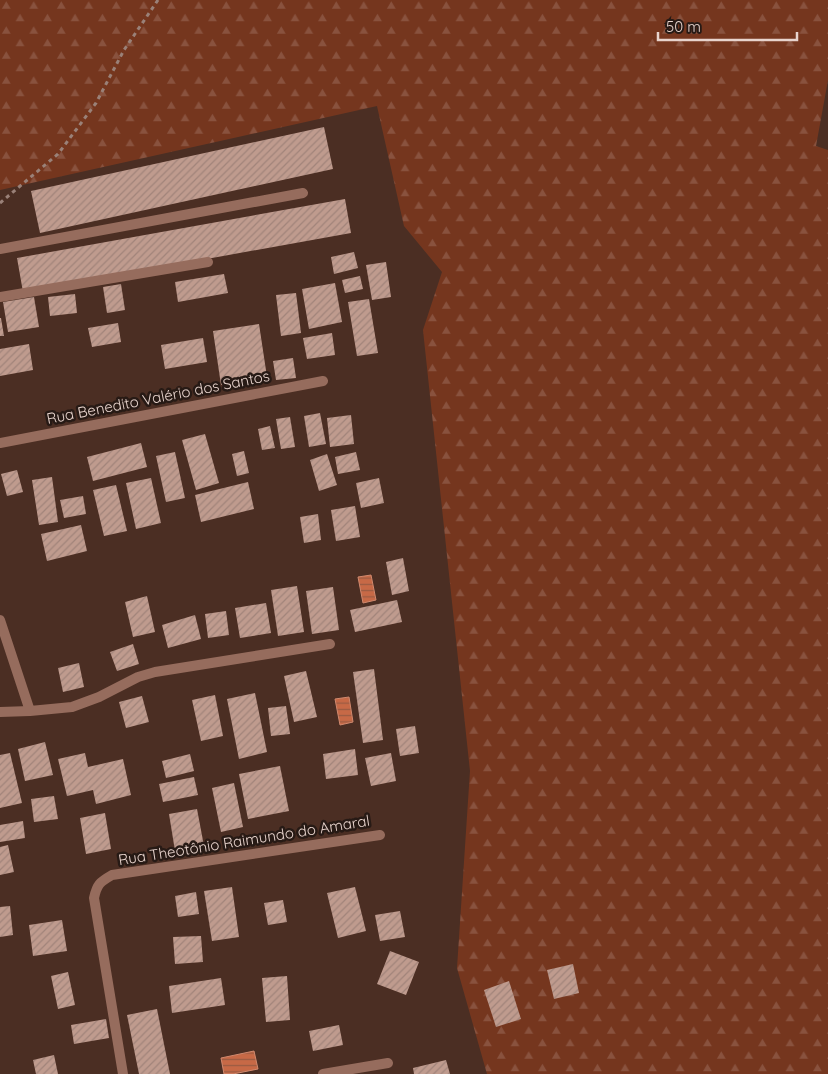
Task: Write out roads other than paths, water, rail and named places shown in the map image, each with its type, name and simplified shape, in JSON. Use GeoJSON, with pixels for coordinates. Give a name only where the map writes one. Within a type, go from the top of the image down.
{"type":"FeatureCollection","features":[{"type":"Feature","properties":{"kind":"street"},"geometry":{"type":"LineString","coordinates":[[0,249],[302,193]]}},
{"type":"Feature","properties":{"kind":"street"},"geometry":{"type":"LineString","coordinates":[[0,297],[208,262]]}},
{"type":"Feature","properties":{"kind":"street","name":"Rua Benedito Valério dos Santos"},"geometry":{"type":"LineString","coordinates":[[0,443],[323,381]]}},
{"type":"Feature","properties":{"kind":"street"},"geometry":{"type":"LineString","coordinates":[[0,620],[30,711]]}},
{"type":"Feature","properties":{"kind":"street"},"geometry":{"type":"LineString","coordinates":[[0,712],[72,707],[99,697],[138,677],[155,672],[330,644]]}},
{"type":"Feature","properties":{"kind":"street","name":"Rua Theotônio Raimundo do Amaral"},"geometry":{"type":"LineString","coordinates":[[123,1074],[94,898],[96,887],[102,881],[112,875],[380,835]]}},
{"type":"Feature","properties":{"kind":"street"},"geometry":{"type":"LineString","coordinates":[[323,1074],[388,1063]]}}]}
